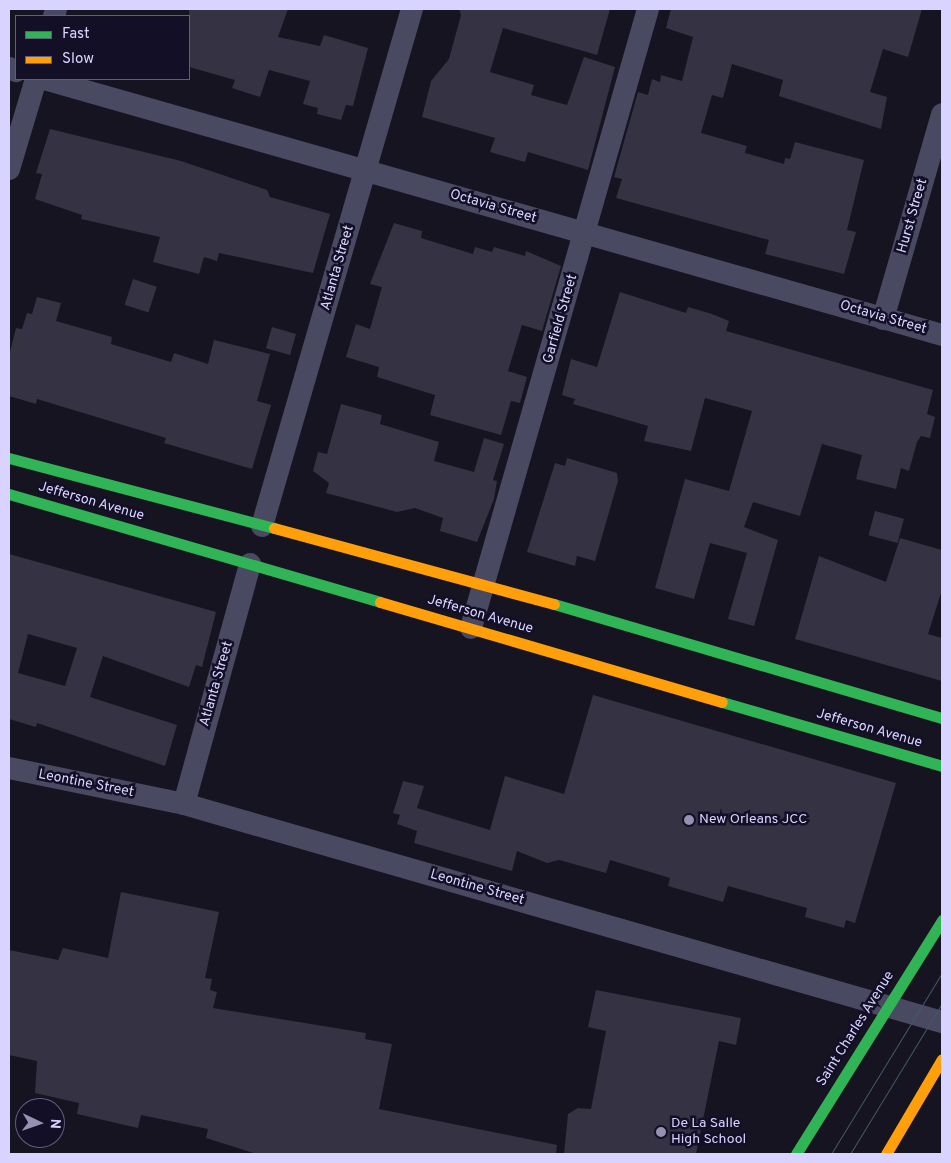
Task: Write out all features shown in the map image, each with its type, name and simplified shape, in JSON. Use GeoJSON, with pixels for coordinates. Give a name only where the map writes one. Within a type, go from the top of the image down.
{"type":"FeatureCollection","features":[{"type":"Feature","properties":{"kind":"street","name":"Atlanta Street"},"geometry":{"type":"LineString","coordinates":[[184,804],[256,545],[412,9]]}},
{"type":"Feature","properties":{"kind":"street","name":"Garfield Street"},"geometry":{"type":"LineString","coordinates":[[471,628],[586,234],[648,9]]}},
{"type":"Feature","properties":{"kind":"street"},"geometry":{"type":"LineString","coordinates":[[9,169],[36,80]]}},
{"type":"Feature","properties":{"kind":"street","name":"Octavia Street"},"geometry":{"type":"LineString","coordinates":[[48,80],[942,335]]}},
{"type":"Feature","properties":{"kind":"street","name":"Hurst Street"},"geometry":{"type":"LineString","coordinates":[[883,319],[942,114]]}},
{"type":"Feature","properties":{"kind":"street","name":"Jefferson Avenue"},"geometry":{"type":"LineString","coordinates":[[9,458],[256,545],[471,628],[942,766]]}},
{"type":"Feature","properties":{"kind":"street","name":"Jefferson Avenue"},"geometry":{"type":"LineString","coordinates":[[9,494],[256,545],[484,584],[942,718]]}},
{"type":"Feature","properties":{"kind":"street","name":"Leontine Street"},"geometry":{"type":"LineString","coordinates":[[9,768],[184,804],[942,1022]]}},
{"type":"Feature","properties":{"kind":"street","name":"Saint Charles Avenue"},"geometry":{"type":"LineString","coordinates":[[796,1154],[886,1006],[942,920]]}},
{"type":"Feature","properties":{"kind":"street"},"geometry":{"type":"LineString","coordinates":[[886,1154],[942,1059]]}},
{"type":"Feature","properties":{"kind":"building"},"geometry":{"type":"Polygon","coordinates":[[[189,9],[288,9],[278,37],[320,46],[324,35],[368,48],[353,106],[346,105],[341,120],[317,114],[318,108],[303,104],[310,81],[269,70],[260,97],[232,88],[235,80],[190,67],[189,9]]]}},
{"type":"Feature","properties":{"kind":"building"},"geometry":{"type":"Polygon","coordinates":[[[459,9],[610,9],[597,55],[503,28],[490,72],[534,85],[531,95],[567,105],[584,57],[615,67],[588,170],[528,152],[525,162],[490,152],[495,138],[422,117],[431,81],[449,59],[461,15],[459,9]]]}},
{"type":"Feature","properties":{"kind":"building"},"geometry":{"type":"Polygon","coordinates":[[[671,9],[922,9],[908,57],[883,49],[870,92],[887,97],[881,129],[779,96],[783,80],[732,64],[723,98],[712,95],[701,133],[747,146],[745,153],[784,164],[785,158],[790,159],[795,142],[864,160],[847,230],[856,232],[844,274],[765,254],[769,240],[616,198],[622,179],[614,177],[638,92],[648,95],[652,79],[660,82],[661,75],[682,81],[693,37],[666,28],[671,9]]]}},
{"type":"Feature","properties":{"kind":"building"},"geometry":{"type":"Polygon","coordinates":[[[50,129],[181,161],[267,190],[270,197],[330,214],[313,273],[219,253],[217,261],[204,257],[199,274],[153,262],[160,237],[81,219],[82,215],[35,199],[42,174],[36,173],[50,129]]]}},
{"type":"Feature","properties":{"kind":"building"},"geometry":{"type":"Polygon","coordinates":[[[394,223],[422,231],[421,238],[473,254],[475,247],[492,252],[494,247],[525,256],[526,251],[561,266],[542,331],[522,325],[508,371],[527,377],[520,403],[511,401],[501,435],[430,415],[435,395],[377,377],[379,367],[346,357],[356,324],[370,329],[382,287],[370,284],[394,223]]]}},
{"type":"Feature","properties":{"kind":"building"},"geometry":{"type":"Polygon","coordinates":[[[133,279],[157,287],[148,312],[125,305],[133,279]]]}},
{"type":"Feature","properties":{"kind":"building"},"geometry":{"type":"Polygon","coordinates":[[[620,292],[686,313],[688,307],[712,314],[729,321],[726,331],[933,390],[927,414],[935,417],[930,438],[921,436],[917,442],[909,471],[901,468],[896,489],[856,479],[862,455],[822,444],[800,516],[753,502],[744,527],[778,540],[754,626],[728,619],[747,553],[710,543],[694,599],[655,588],[685,479],[729,491],[752,411],[705,398],[691,451],[644,441],[648,426],[573,404],[575,399],[562,395],[571,359],[597,367],[620,292]]]}},
{"type":"Feature","properties":{"kind":"building"},"geometry":{"type":"Polygon","coordinates":[[[37,297],[61,303],[56,321],[112,337],[111,344],[171,362],[174,353],[208,364],[214,340],[270,354],[257,401],[271,405],[252,469],[164,443],[166,438],[37,399],[36,404],[9,396],[9,356],[16,328],[22,329],[27,313],[32,314],[37,297]]]}},
{"type":"Feature","properties":{"kind":"building"},"geometry":{"type":"Polygon","coordinates":[[[272,327],[296,334],[290,355],[266,348],[272,327]]]}},
{"type":"Feature","properties":{"kind":"building"},"geometry":{"type":"Polygon","coordinates":[[[341,404],[382,415],[380,424],[439,442],[434,461],[474,472],[484,438],[504,444],[493,480],[497,481],[494,499],[477,542],[440,531],[443,518],[415,508],[397,512],[326,493],[329,483],[313,471],[318,452],[327,454],[341,404]]]}},
{"type":"Feature","properties":{"kind":"building"},"geometry":{"type":"Polygon","coordinates":[[[567,458],[617,473],[618,481],[595,561],[577,556],[575,566],[527,552],[555,463],[565,466],[567,458]]]}},
{"type":"Feature","properties":{"kind":"building"},"geometry":{"type":"Polygon","coordinates":[[[875,511],[904,519],[898,543],[869,535],[875,511]]]}},
{"type":"Feature","properties":{"kind":"building"},"geometry":{"type":"Polygon","coordinates":[[[900,538],[942,550],[942,590],[928,634],[942,638],[942,681],[795,639],[819,556],[886,582],[900,538]]]}},
{"type":"Feature","properties":{"kind":"building"},"geometry":{"type":"Polygon","coordinates":[[[9,554],[216,612],[202,667],[196,665],[189,687],[103,656],[90,697],[177,725],[165,766],[37,723],[36,727],[9,719],[9,554]],[[28,634],[18,673],[65,686],[77,648],[28,634]]]}},
{"type":"Feature","properties":{"kind":"building","name":"New Orleans JCC"},"geometry":{"type":"Polygon","coordinates":[[[593,695],[896,783],[855,923],[846,920],[844,928],[805,917],[807,908],[728,886],[723,902],[668,886],[670,878],[610,860],[606,873],[559,860],[547,863],[517,851],[512,871],[414,843],[417,831],[397,824],[400,815],[393,813],[403,781],[424,786],[417,808],[490,830],[505,776],[564,794],[593,695]]]}},
{"type":"Feature","properties":{"kind":"building"},"geometry":{"type":"Polygon","coordinates":[[[121,892],[219,912],[205,978],[212,979],[210,990],[217,992],[213,1008],[366,1033],[365,1039],[392,1044],[379,1109],[557,1145],[556,1154],[257,1154],[206,1138],[208,1129],[141,1115],[138,1128],[77,1114],[79,1103],[65,1100],[65,1098],[35,1093],[37,1061],[9,1055],[9,950],[58,960],[63,948],[108,958],[121,892]]]}},
{"type":"Feature","properties":{"kind":"building"},"geometry":{"type":"Polygon","coordinates":[[[596,990],[741,1018],[736,1045],[719,1041],[696,1154],[564,1154],[568,1114],[578,1108],[591,1109],[606,1031],[588,1027],[596,990]]]}},
{"type":"Feature","properties":{"kind":"tram line"},"geometry":{"type":"LineString","coordinates":[[831,1154],[942,973]]}},
{"type":"Feature","properties":{"kind":"tram line"},"geometry":{"type":"LineString","coordinates":[[850,1154],[942,1003]]}},
{"type":"Feature","properties":{"kind":"traffic: fast"},"geometry":{"type":"LineString","coordinates":[[9,458],[274,528]]}},
{"type":"Feature","properties":{"kind":"traffic: fast"},"geometry":{"type":"LineString","coordinates":[[9,494],[380,602]]}},
{"type":"Feature","properties":{"kind":"traffic: fast"},"geometry":{"type":"LineString","coordinates":[[554,604],[942,718]]}},
{"type":"Feature","properties":{"kind":"traffic: fast"},"geometry":{"type":"LineString","coordinates":[[722,702],[942,766]]}},
{"type":"Feature","properties":{"kind":"traffic: fast"},"geometry":{"type":"LineString","coordinates":[[796,1154],[942,920]]}},
{"type":"Feature","properties":{"kind":"traffic: slow"},"geometry":{"type":"LineString","coordinates":[[274,528],[554,604]]}},
{"type":"Feature","properties":{"kind":"traffic: slow"},"geometry":{"type":"LineString","coordinates":[[380,602],[722,702]]}},
{"type":"Feature","properties":{"kind":"traffic: slow"},"geometry":{"type":"LineString","coordinates":[[886,1154],[942,1059]]}},
{"type":"Feature","properties":{"kind":"place","name":"New Orleans JCC"},"geometry":{"type":"Point","coordinates":[689,820]}},
{"type":"Feature","properties":{"kind":"place","name":"De La Salle High School"},"geometry":{"type":"Point","coordinates":[661,1132]}}]}
